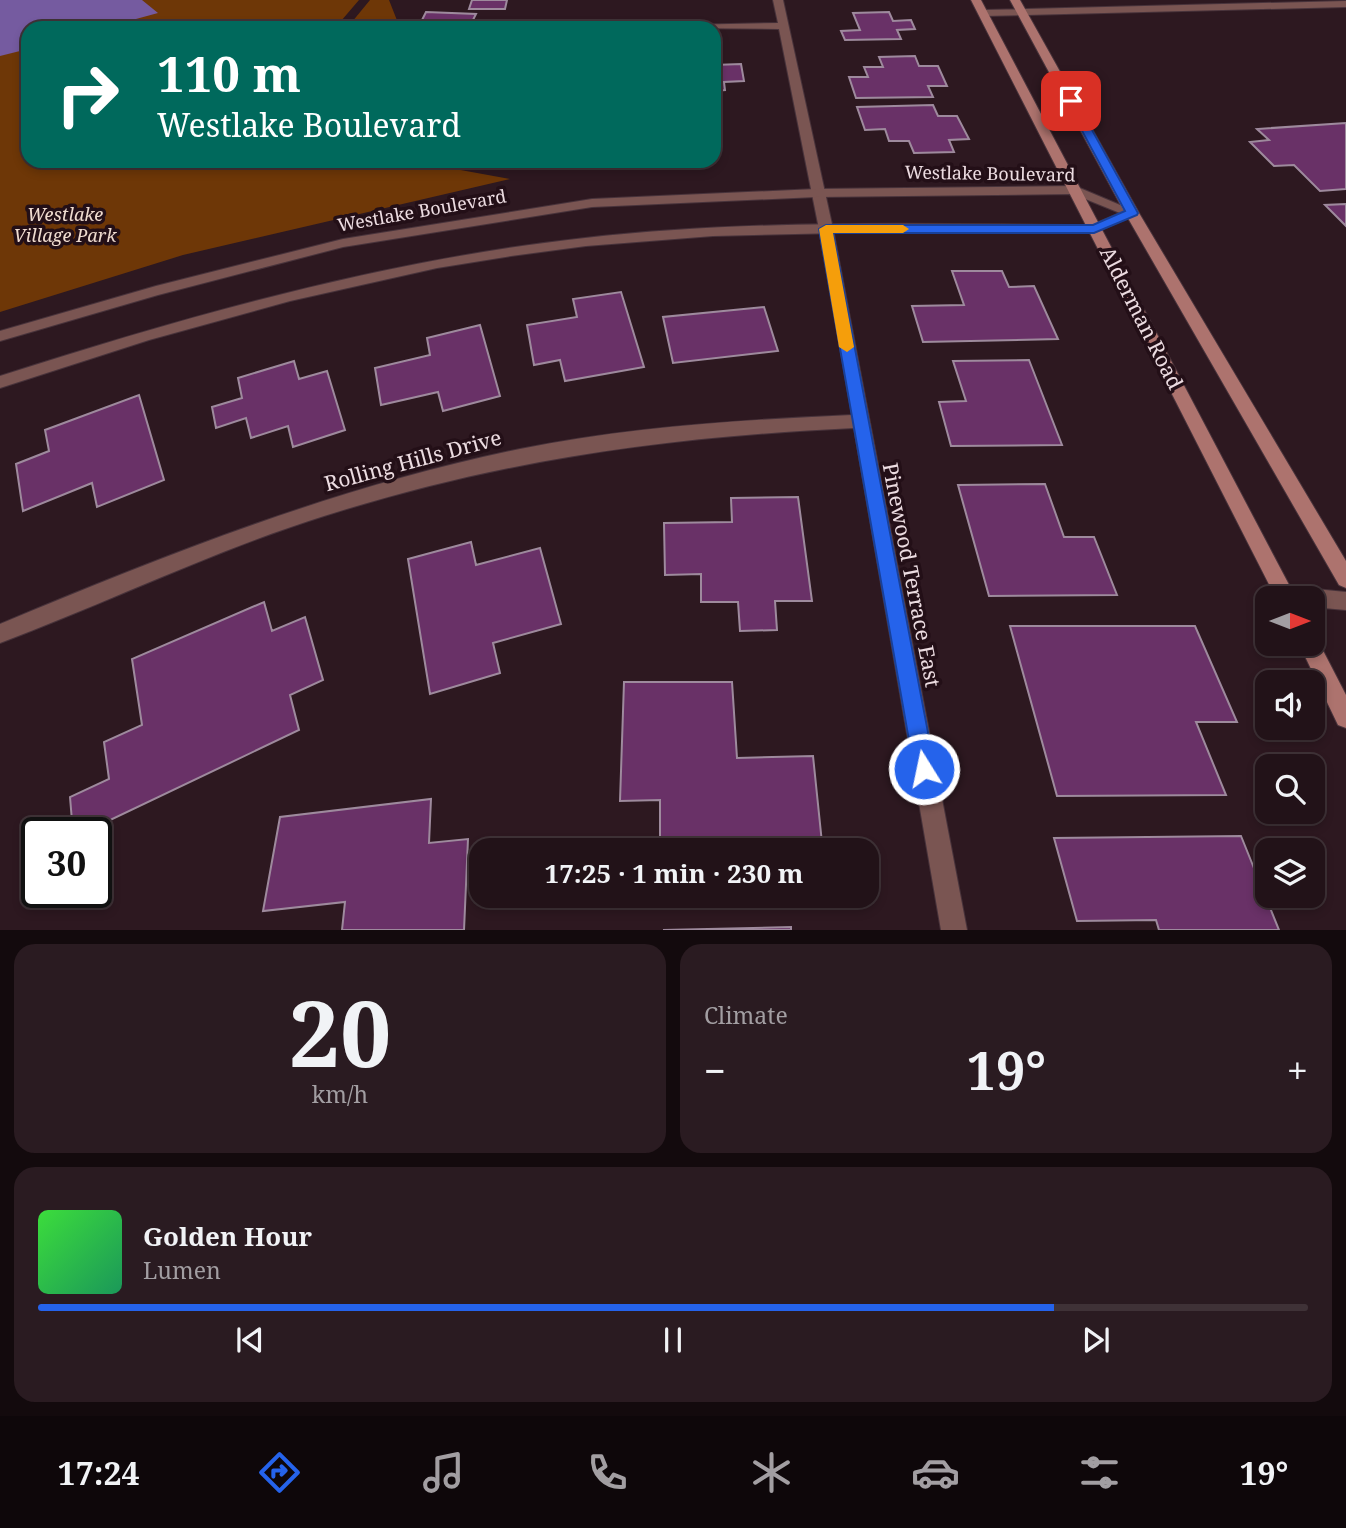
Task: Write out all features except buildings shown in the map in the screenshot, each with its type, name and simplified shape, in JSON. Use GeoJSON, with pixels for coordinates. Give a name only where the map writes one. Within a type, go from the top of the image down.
{"type":"FeatureCollection","features":[{"type":"Feature","properties":{"kind":"main road","name":"Alderman Road"},"geometry":{"type":"LineString","coordinates":[[980,6],[1279,586]]}},
{"type":"Feature","properties":{"kind":"main road","name":"Alderman Road"},"geometry":{"type":"LineString","coordinates":[[1018,6],[1132,213],[1346,579]]}},
{"type":"Feature","properties":{"kind":"main road"},"geometry":{"type":"LineString","coordinates":[[1315,656],[1346,717]]}},
{"type":"Feature","properties":{"kind":"street","name":"Pinewood Terrace East"},"geometry":{"type":"LineString","coordinates":[[778,0],[816,193],[826,229],[954,929]]}},
{"type":"Feature","properties":{"kind":"street"},"geometry":{"type":"LineString","coordinates":[[980,6],[1346,4]]}},
{"type":"Feature","properties":{"kind":"street"},"geometry":{"type":"LineString","coordinates":[[721,27],[783,26]]}},
{"type":"Feature","properties":{"kind":"street","name":"Westlake Boulevard"},"geometry":{"type":"LineString","coordinates":[[0,336],[183,284],[343,243],[592,203],[816,193],[1075,190],[1132,213]]}},
{"type":"Feature","properties":{"kind":"street"},"geometry":{"type":"LineString","coordinates":[[0,382],[152,334],[356,279],[585,242],[722,230],[1094,229],[1132,213]]}},
{"type":"Feature","properties":{"kind":"street","name":"Rolling Hills Drive"},"geometry":{"type":"LineString","coordinates":[[0,634],[233,538],[379,491],[549,452],[718,428],[859,421]]}},
{"type":"Feature","properties":{"kind":"street"},"geometry":{"type":"LineString","coordinates":[[1325,600],[1346,601]]}},
{"type":"Feature","properties":{"kind":"green space","name":"Westlake Village Park"},"geometry":{"type":"Polygon","coordinates":[[[0,0],[359,0],[341,21],[21,21],[21,168],[450,168],[510,179],[183,255],[0,312],[0,0]]]}},
{"type":"Feature","properties":{"kind":"green space"},"geometry":{"type":"Polygon","coordinates":[[[370,0],[389,0],[397,21],[353,21],[370,0]]]}},
{"type":"Feature","properties":{"kind":"shaded area"},"geometry":{"type":"Polygon","coordinates":[[[0,0],[142,0],[158,13],[129,21],[21,21],[21,51],[0,56],[0,0]]]}},
{"type":"Feature","properties":{"kind":"slow traffic"},"geometry":{"type":"LineString","coordinates":[[847,347],[826,229],[903,229]]}},
{"type":"Feature","properties":{"kind":"route"},"geometry":{"type":"LineString","coordinates":[[924,769],[826,229],[1094,229],[1132,213],[1071,101]]}}]}
